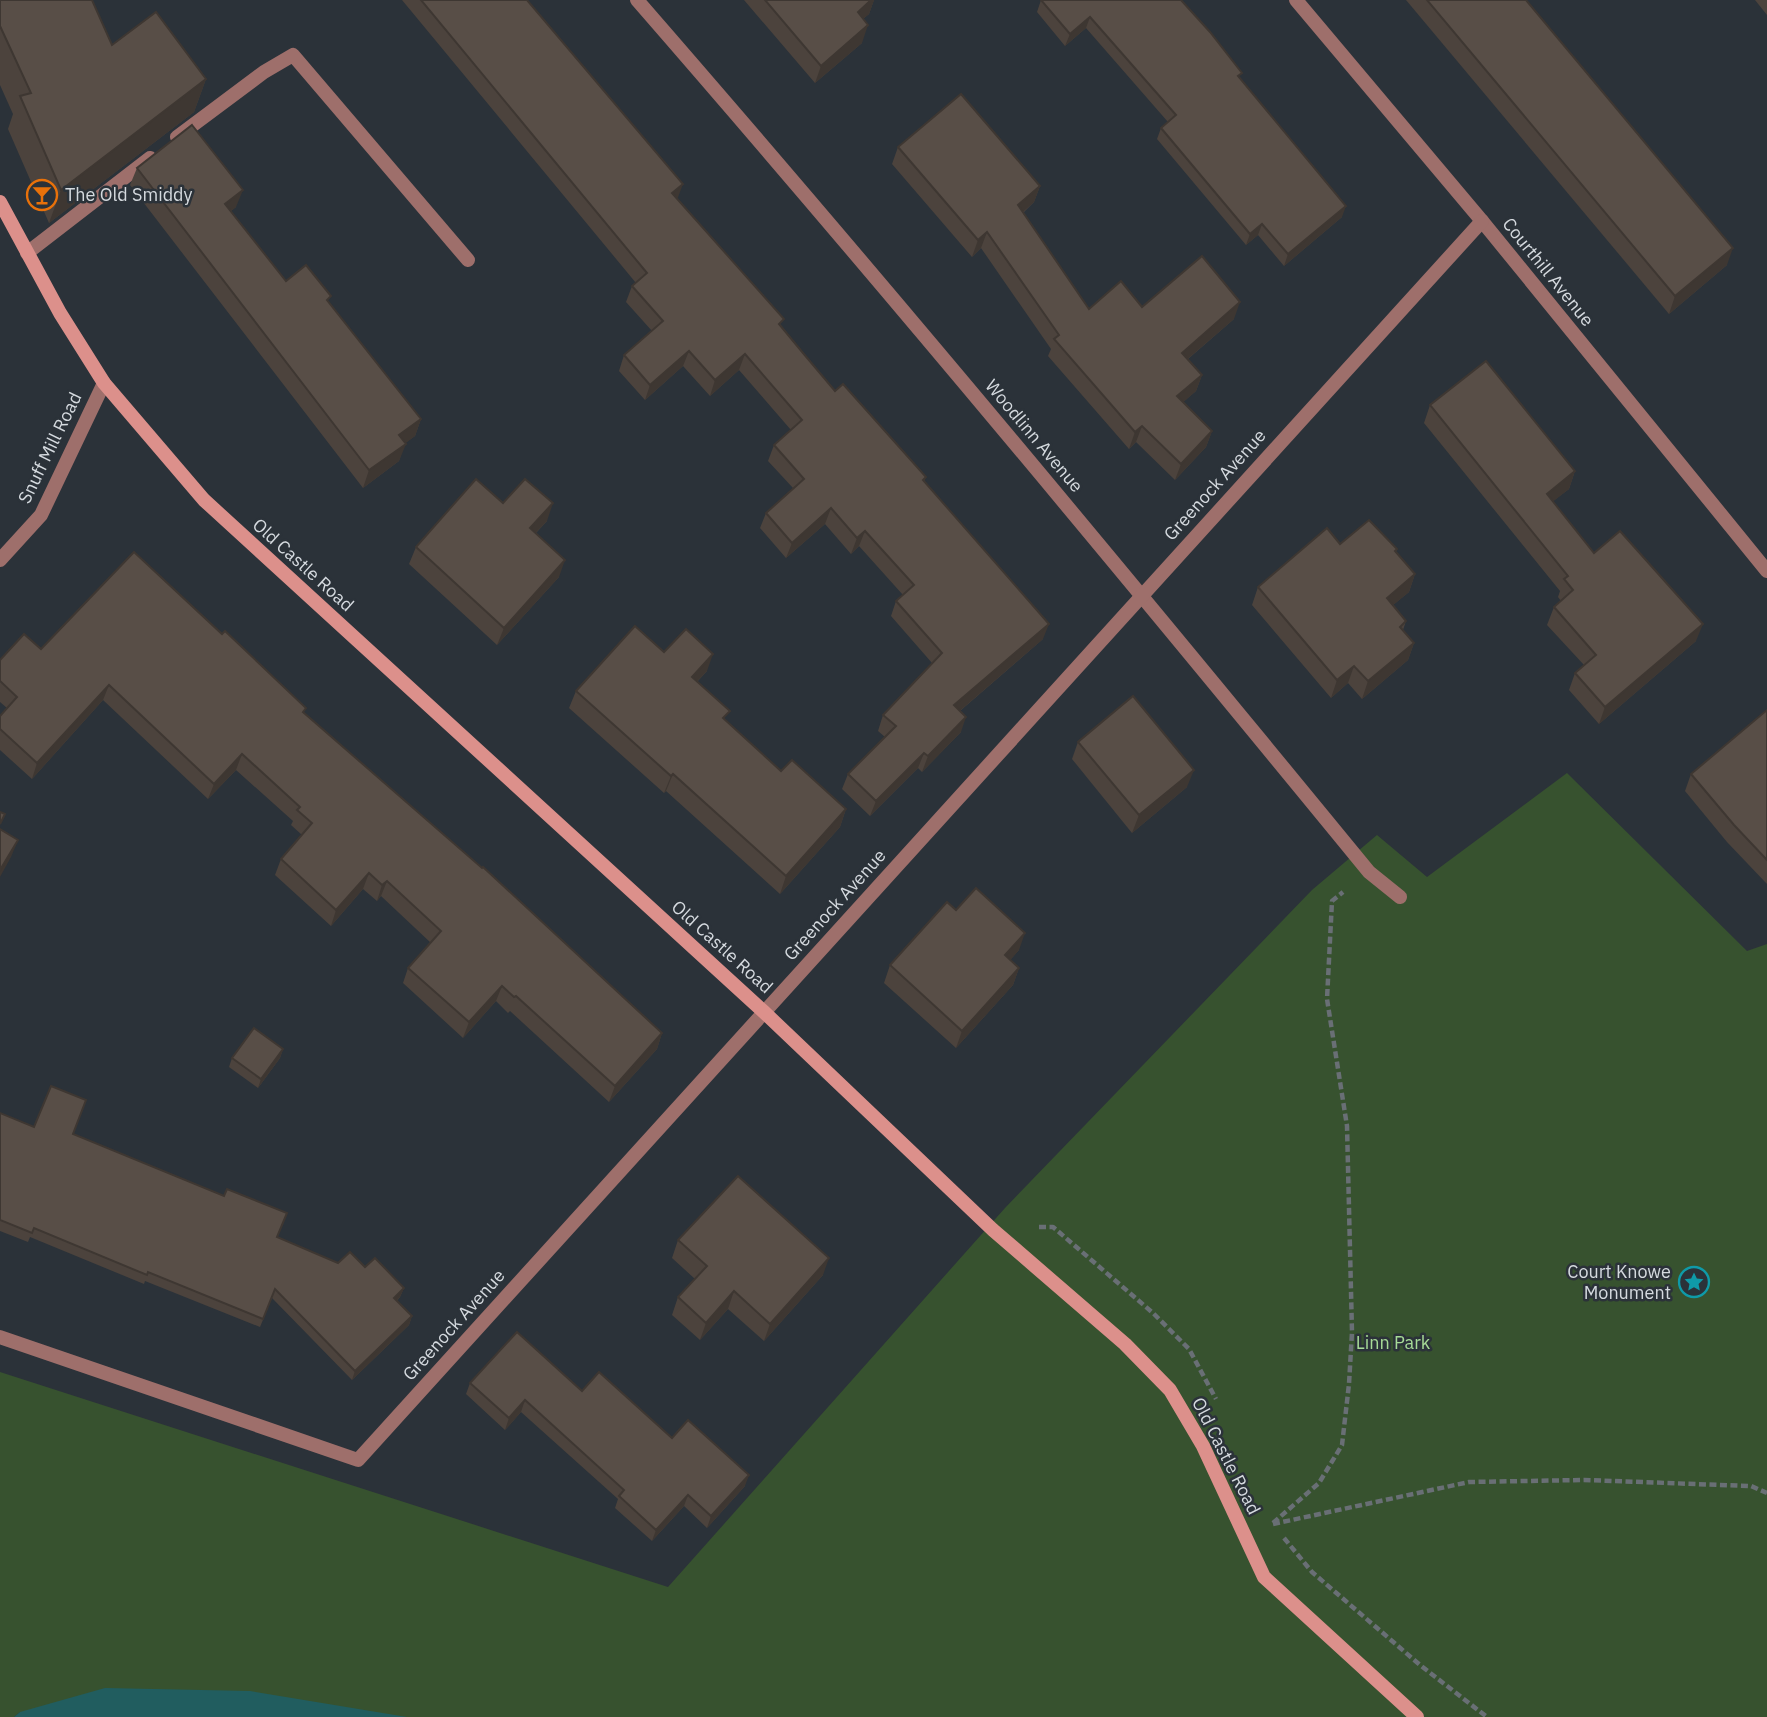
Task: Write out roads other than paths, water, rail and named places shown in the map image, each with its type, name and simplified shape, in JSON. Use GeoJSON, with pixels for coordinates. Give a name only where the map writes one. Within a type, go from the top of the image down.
{"type":"FeatureCollection","features":[{"type":"Feature","properties":{"kind":"street","name":"Woodlinn Avenue"},"geometry":{"type":"LineString","coordinates":[[637,0],[759,140],[1142,594],[1369,872],[1401,897]]}},
{"type":"Feature","properties":{"kind":"street","name":"Courthill Avenue"},"geometry":{"type":"LineString","coordinates":[[1297,0],[1482,221],[1767,571]]}},
{"type":"Feature","properties":{"kind":"street"},"geometry":{"type":"LineString","coordinates":[[27,253],[264,72],[293,55],[468,260]]}},
{"type":"Feature","properties":{"kind":"street","name":"Old Castle Road"},"geometry":{"type":"LineString","coordinates":[[0,202],[60,313],[104,383],[204,500],[764,1012],[993,1230],[1125,1344],[1170,1390],[1203,1446],[1264,1577],[1417,1717]]}},
{"type":"Feature","properties":{"kind":"street","name":"Greenock Avenue"},"geometry":{"type":"LineString","coordinates":[[0,1338],[358,1460],[1482,221]]}},
{"type":"Feature","properties":{"kind":"street","name":"Snuff Mill Road"},"geometry":{"type":"LineString","coordinates":[[0,560],[41,515],[104,383]]}},
{"type":"Feature","properties":{"kind":"place","name":"The Old Smiddy"},"geometry":{"type":"Point","coordinates":[42,195]}},
{"type":"Feature","properties":{"kind":"place","name":"Court Knowe Monument"},"geometry":{"type":"Point","coordinates":[1694,1282]}},
{"type":"Feature","properties":{"kind":"park label","name":"Linn Park"},"geometry":{"type":"Point","coordinates":[1393,1343]}}]}
